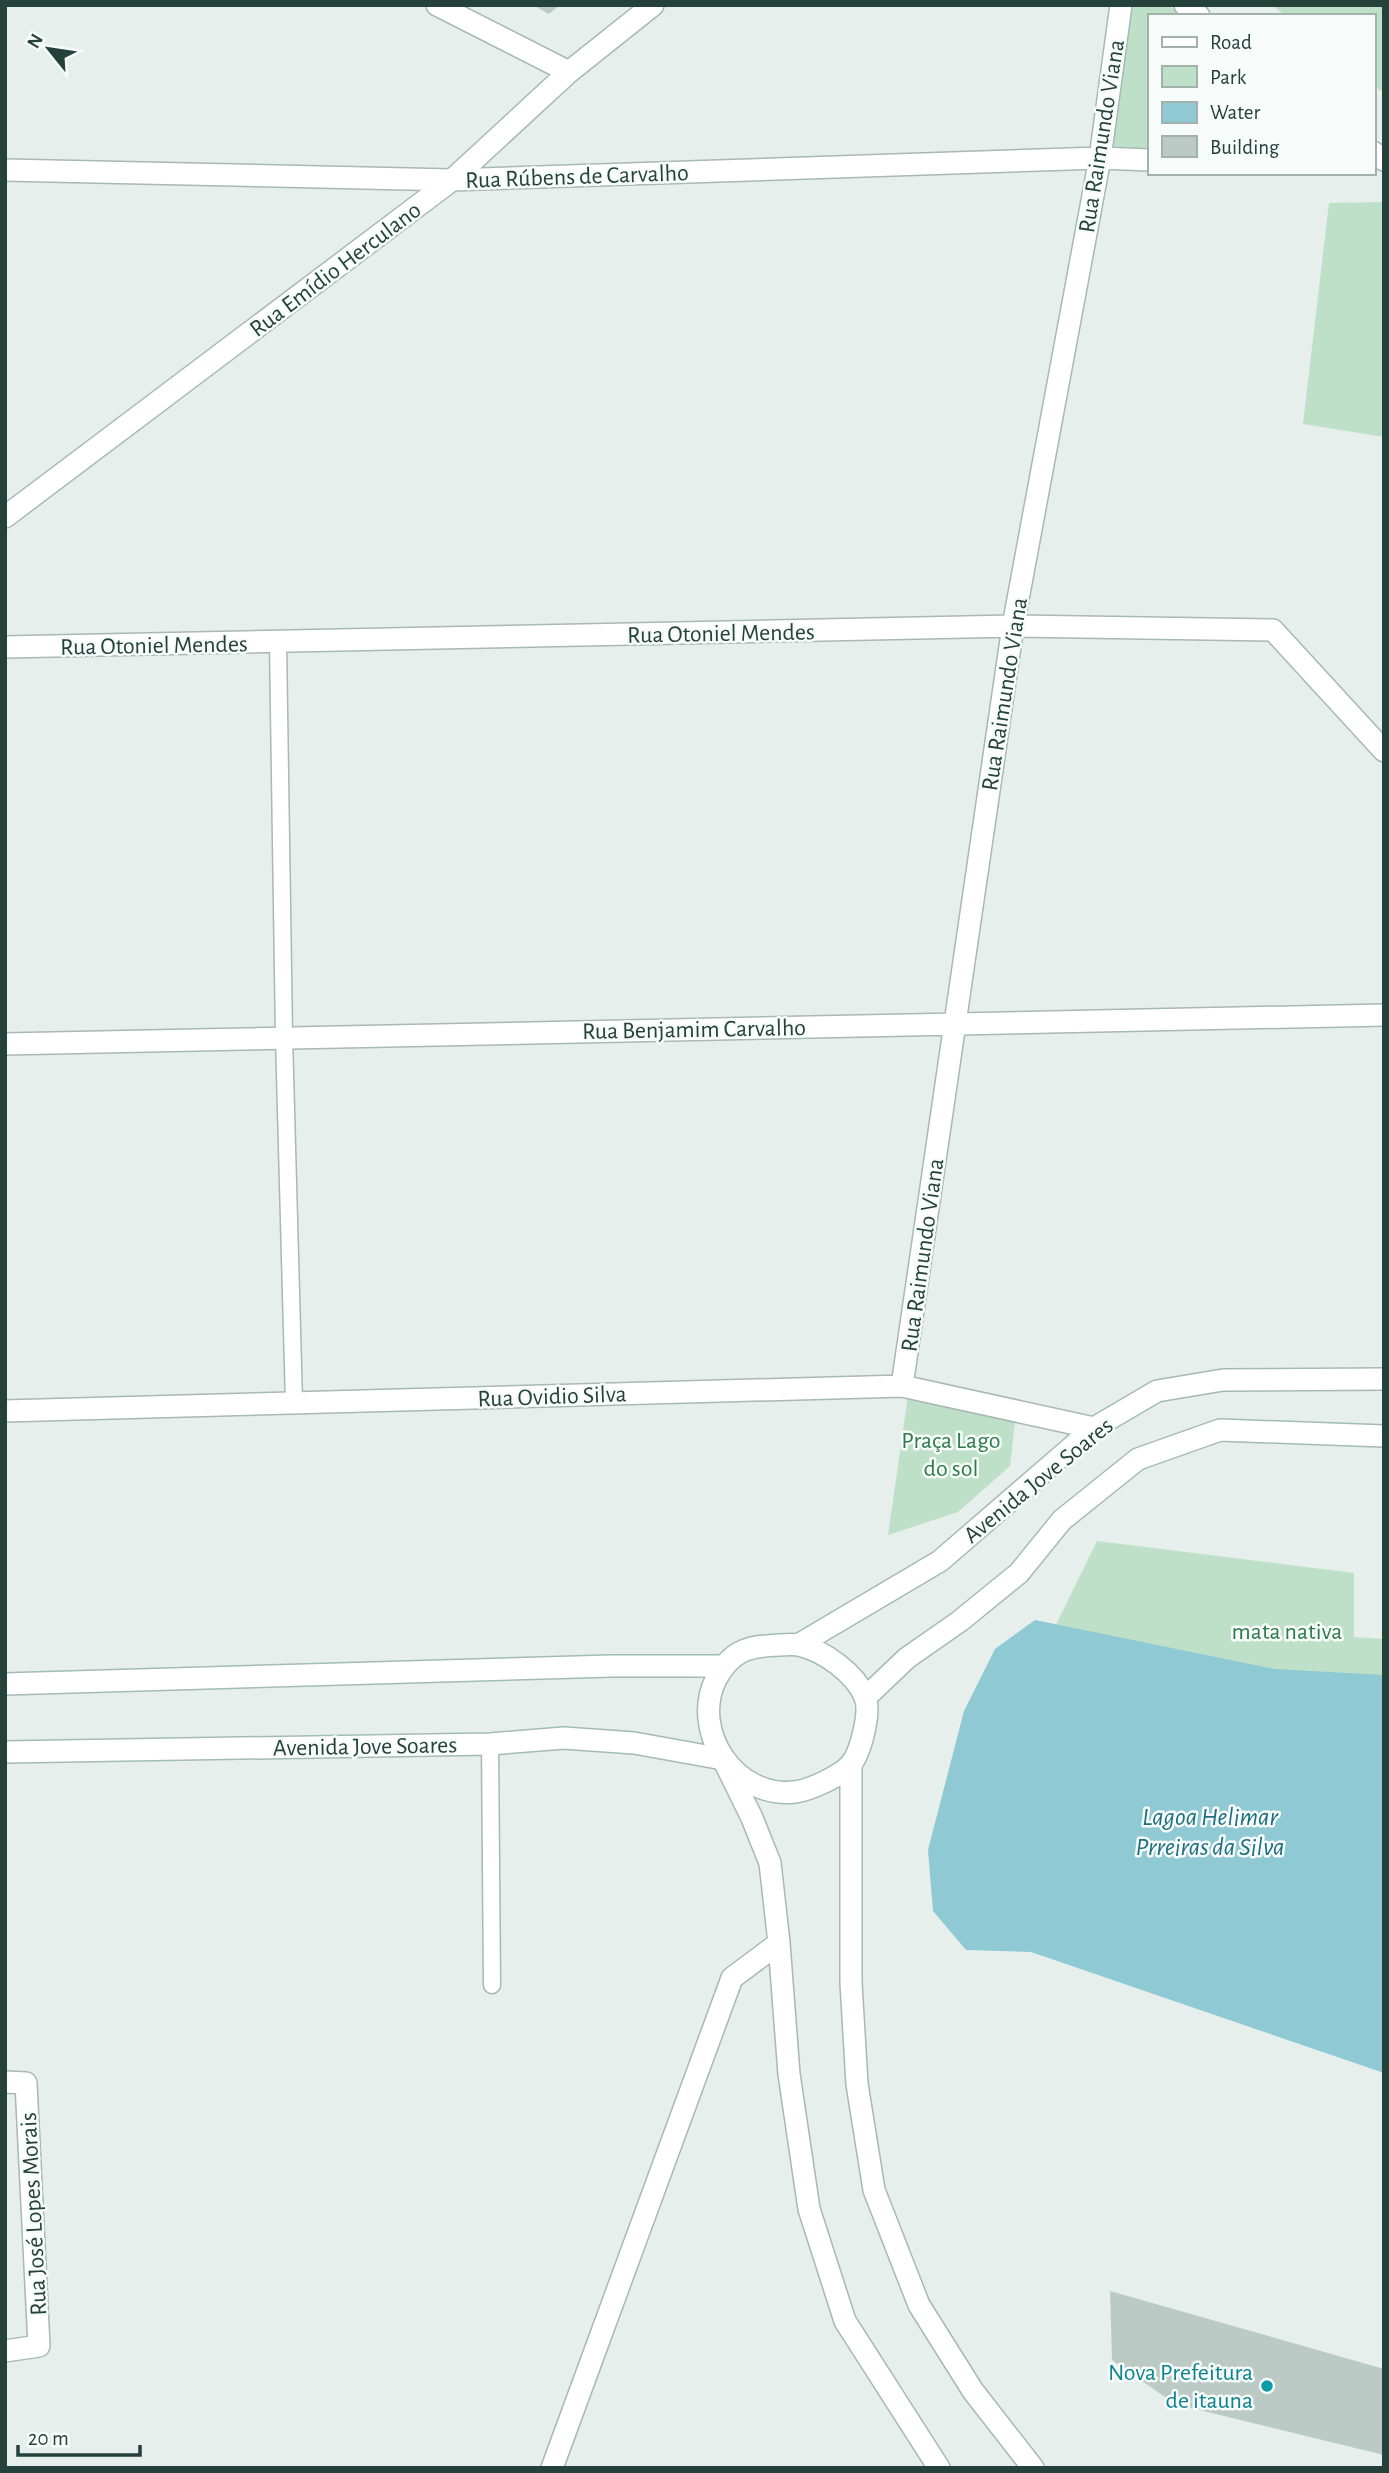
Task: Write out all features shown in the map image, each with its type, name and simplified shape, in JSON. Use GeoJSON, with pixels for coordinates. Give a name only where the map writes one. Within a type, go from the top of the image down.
{"type":"FeatureCollection","features":[{"type":"Feature","properties":{"kind":"street"},"geometry":{"type":"LineString","coordinates":[[437,5],[569,72]]}},
{"type":"Feature","properties":{"kind":"street","name":"Rua Emídio Herculano"},"geometry":{"type":"LineString","coordinates":[[5,517],[452,180],[569,72],[653,5]]}},
{"type":"Feature","properties":{"kind":"street","name":"Rua Raimundo Viana"},"geometry":{"type":"LineString","coordinates":[[902,1385],[1013,626],[1100,158],[1121,5]]}},
{"type":"Feature","properties":{"kind":"street","name":"Rua Rúbens de Carvalho"},"geometry":{"type":"LineString","coordinates":[[5,170],[452,180],[1100,158],[1148,160]]}},
{"type":"Feature","properties":{"kind":"street","name":"Rua Otoniel Mendes"},"geometry":{"type":"LineString","coordinates":[[5,647],[1013,626],[1273,630],[1384,751]]}},
{"type":"Feature","properties":{"kind":"street","name":"Rua Benjamim Carvalho"},"geometry":{"type":"LineString","coordinates":[[5,1044],[1384,1015]]}},
{"type":"Feature","properties":{"kind":"street","name":"Avenida Jove Soares"},"geometry":{"type":"LineString","coordinates":[[723,1666],[741,1652],[757,1647],[798,1645],[940,1560],[1094,1428],[1157,1391],[1223,1380],[1384,1378]]}},
{"type":"Feature","properties":{"kind":"street","name":"Rua Ovidio Silva"},"geometry":{"type":"LineString","coordinates":[[5,1411],[902,1385],[1094,1428]]}},
{"type":"Feature","properties":{"kind":"street","name":"Avenida Jove Soares"},"geometry":{"type":"LineString","coordinates":[[798,1645],[838,1664],[865,1698],[907,1658],[960,1621],[1019,1573],[1062,1520],[1139,1459],[1220,1430],[1384,1436]]}},
{"type":"Feature","properties":{"kind":"street"},"geometry":{"type":"LineString","coordinates":[[5,1684],[611,1666],[723,1666],[712,1688],[708,1712],[712,1737],[752,1818],[769,1863],[779,1943],[789,2074],[809,2209],[845,2321],[939,2468]]}},
{"type":"Feature","properties":{"kind":"street"},"geometry":{"type":"LineString","coordinates":[[865,1698],[866,1724],[851,1764],[851,1983],[857,2084],[874,2190],[919,2305],[973,2391],[1033,2468]]}},
{"type":"Feature","properties":{"kind":"street","name":"Avenida Jove Soares"},"geometry":{"type":"LineString","coordinates":[[5,1752],[490,1744],[564,1738],[634,1743],[723,1759]]}},
{"type":"Feature","properties":{"kind":"street"},"geometry":{"type":"LineString","coordinates":[[723,1759],[742,1778],[754,1784],[767,1790],[794,1792],[821,1785],[851,1764]]}},
{"type":"Feature","properties":{"kind":"street"},"geometry":{"type":"LineString","coordinates":[[552,2468],[732,1978],[779,1943]]}},
{"type":"Feature","properties":{"kind":"street","name":"Rua José Lopes Morais"},"geometry":{"type":"LineString","coordinates":[[5,2351],[39,2346],[15,2083]]}},
{"type":"Feature","properties":{"kind":"lane"},"geometry":{"type":"LineString","coordinates":[[278,643],[284,1037],[294,1403]]}},
{"type":"Feature","properties":{"kind":"lane"},"geometry":{"type":"LineString","coordinates":[[490,1744],[492,1985]]}},
{"type":"Feature","properties":{"kind":"green space"},"geometry":{"type":"Polygon","coordinates":[[[1130,5],[1168,5],[1179,14],[1148,14],[1148,151],[1109,149],[1130,5]]]}},
{"type":"Feature","properties":{"kind":"green space"},"geometry":{"type":"Polygon","coordinates":[[[1272,5],[1384,5],[1384,93],[1375,86],[1375,14],[1283,14],[1272,5]]]}},
{"type":"Feature","properties":{"kind":"green space"},"geometry":{"type":"Polygon","coordinates":[[[1384,202],[1384,437],[1303,424],[1329,203],[1384,202]]]}},
{"type":"Feature","properties":{"kind":"green space","name":"Praça Lago do sol"},"geometry":{"type":"Polygon","coordinates":[[[908,1396],[1016,1413],[1010,1466],[958,1512],[888,1535],[908,1396]]]}},
{"type":"Feature","properties":{"kind":"green space","name":"mata nativa"},"geometry":{"type":"Polygon","coordinates":[[[1097,1541],[1354,1573],[1354,1637],[1384,1639],[1384,1726],[1050,1637],[1097,1541]]]}},
{"type":"Feature","properties":{"kind":"water","name":"Lagoa Helimar Prreiras da Silva"},"geometry":{"type":"Polygon","coordinates":[[[1035,1620],[1275,1669],[1384,1675],[1384,2073],[1031,1952],[966,1950],[933,1911],[928,1850],[964,1711],[995,1649],[1035,1620]]]}},
{"type":"Feature","properties":{"kind":"building"},"geometry":{"type":"Polygon","coordinates":[[[533,5],[560,5],[549,14],[533,5]]]}},
{"type":"Feature","properties":{"kind":"building","name":"Nova Prefeitura de itauna"},"geometry":{"type":"Polygon","coordinates":[[[1110,2291],[1384,2369],[1384,2455],[1175,2404],[1112,2360],[1110,2291]]]}},
{"type":"Feature","properties":{"kind":"place","name":"Nova Prefeitura de itauna"},"geometry":{"type":"Point","coordinates":[1267,2386]}}]}
